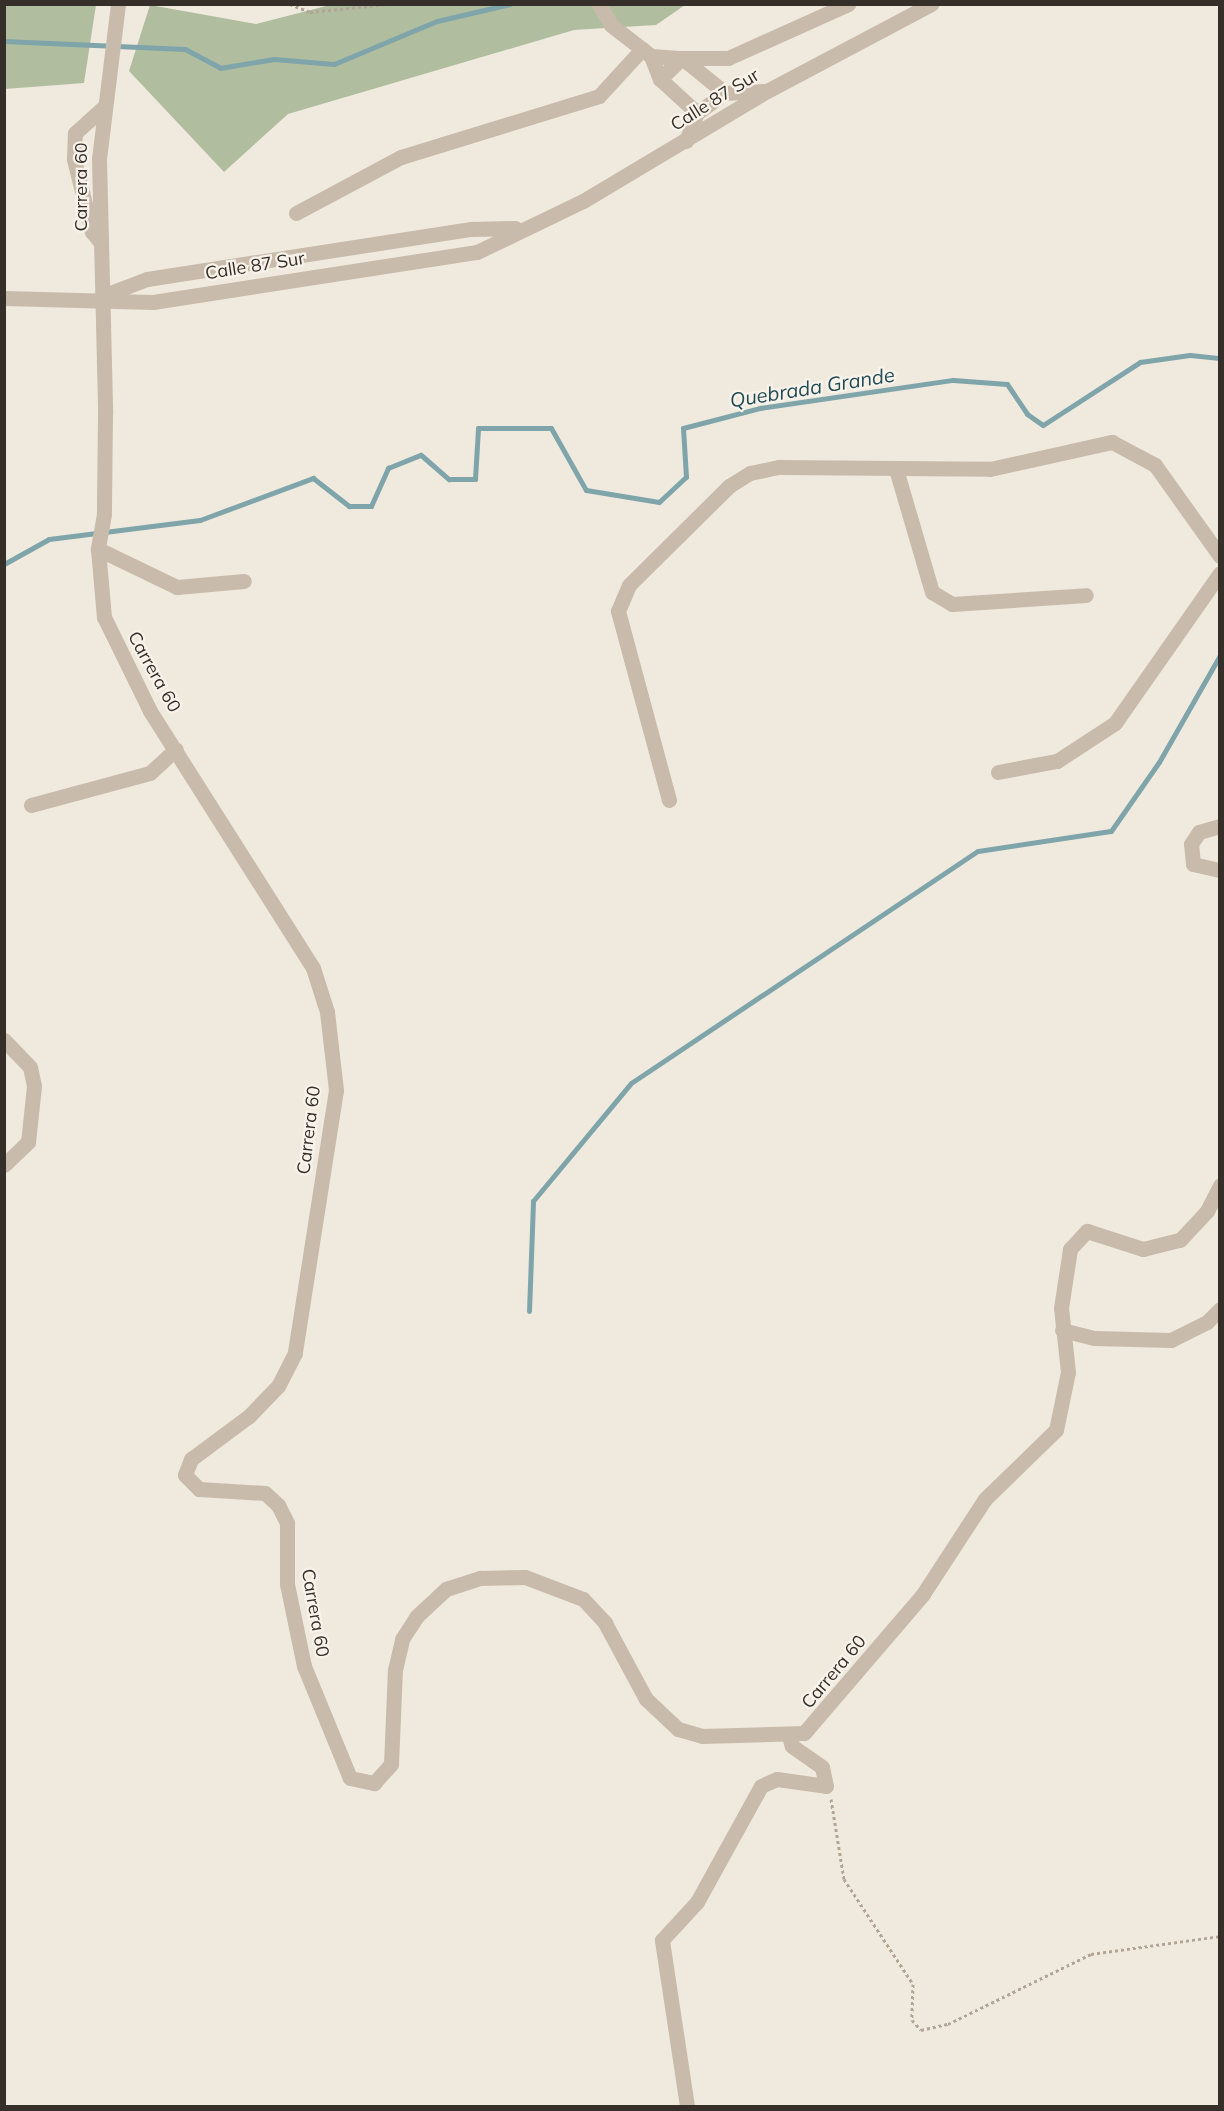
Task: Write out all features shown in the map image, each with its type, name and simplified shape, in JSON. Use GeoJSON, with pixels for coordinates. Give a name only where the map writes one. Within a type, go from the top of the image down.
{"type":"FeatureCollection","features":[{"type":"Feature","properties":{"kind":"street","name":"Carrera 60"},"geometry":{"type":"LineString","coordinates":[[118,4],[103,108],[99,298],[105,413],[102,524],[98,545],[100,593],[116,648],[313,968],[327,1012],[336,1090],[295,1353],[278,1386],[249,1416],[191,1459],[185,1475],[199,1489],[265,1493],[278,1505],[287,1523],[287,1584],[304,1666],[344,1769],[350,1778],[374,1783],[391,1764],[395,1670],[402,1639],[417,1616],[431,1599],[462,1581],[503,1576],[559,1586],[583,1599],[604,1623],[646,1699],[678,1728],[702,1736],[789,1736],[804,1733],[820,1721],[923,1594],[985,1499],[1056,1430],[1068,1372],[1062,1330],[1064,1265],[1081,1234],[1094,1231],[1143,1249],[1162,1248],[1193,1229],[1220,1185]]}},
{"type":"Feature","properties":{"kind":"street"},"geometry":{"type":"LineString","coordinates":[[599,4],[611,25],[647,52],[682,58],[728,58],[848,4]]}},
{"type":"Feature","properties":{"kind":"street","name":"Calle 87 Sur"},"geometry":{"type":"LineString","coordinates":[[4,298],[99,298],[153,302],[477,252],[518,228],[584,201],[766,91],[932,4]]}},
{"type":"Feature","properties":{"kind":"street"},"geometry":{"type":"LineString","coordinates":[[647,52],[660,79],[697,113]]}},
{"type":"Feature","properties":{"kind":"street"},"geometry":{"type":"LineString","coordinates":[[296,213],[401,157],[599,96],[647,52]]}},
{"type":"Feature","properties":{"kind":"street"},"geometry":{"type":"LineString","coordinates":[[660,79],[682,58]]}},
{"type":"Feature","properties":{"kind":"street"},"geometry":{"type":"LineString","coordinates":[[682,58],[725,93]]}},
{"type":"Feature","properties":{"kind":"street"},"geometry":{"type":"LineString","coordinates":[[686,141],[697,113],[725,93],[766,91]]}},
{"type":"Feature","properties":{"kind":"street"},"geometry":{"type":"LineString","coordinates":[[101,243],[92,232],[74,159],[75,133],[103,108]]}},
{"type":"Feature","properties":{"kind":"street","name":"Calle 87 Sur"},"geometry":{"type":"LineString","coordinates":[[99,298],[147,279],[471,229],[518,228]]}},
{"type":"Feature","properties":{"kind":"street"},"geometry":{"type":"LineString","coordinates":[[669,800],[618,611],[629,585],[729,486],[750,473],[778,467],[990,469],[1112,442],[1155,465],[1220,556]]}},
{"type":"Feature","properties":{"kind":"street"},"geometry":{"type":"LineString","coordinates":[[896,469],[932,592],[952,604],[1086,595]]}},
{"type":"Feature","properties":{"kind":"street"},"geometry":{"type":"LineString","coordinates":[[98,545],[177,587],[244,581]]}},
{"type":"Feature","properties":{"kind":"street"},"geometry":{"type":"LineString","coordinates":[[998,772],[1057,761],[1115,723],[1220,573]]}},
{"type":"Feature","properties":{"kind":"street"},"geometry":{"type":"LineString","coordinates":[[31,805],[150,773],[176,748]]}},
{"type":"Feature","properties":{"kind":"street"},"geometry":{"type":"LineString","coordinates":[[1220,826],[1199,832],[1191,844],[1193,864],[1220,870]]}},
{"type":"Feature","properties":{"kind":"street"},"geometry":{"type":"LineString","coordinates":[[4,1040],[30,1067],[34,1086],[28,1142],[4,1165]]}},
{"type":"Feature","properties":{"kind":"street"},"geometry":{"type":"LineString","coordinates":[[1062,1330],[1106,1339],[1172,1340],[1207,1322],[1220,1309]]}},
{"type":"Feature","properties":{"kind":"street"},"geometry":{"type":"LineString","coordinates":[[687,2106],[662,1940],[697,1902],[761,1786],[777,1779],[826,1786],[822,1767],[792,1746],[789,1736]]}},
{"type":"Feature","properties":{"kind":"path"},"geometry":{"type":"LineString","coordinates":[[290,4],[310,12],[388,4]]}},
{"type":"Feature","properties":{"kind":"path"},"geometry":{"type":"LineString","coordinates":[[826,1786],[844,1879],[913,1984],[912,2020],[921,2030],[948,2024],[1091,1954],[1220,1936]]}},
{"type":"Feature","properties":{"kind":"green space"},"geometry":{"type":"Polygon","coordinates":[[[5,4],[96,5],[84,83],[5,89],[5,4]]]}},
{"type":"Feature","properties":{"kind":"green space"},"geometry":{"type":"Polygon","coordinates":[[[334,4],[685,5],[656,25],[574,30],[288,114],[224,172],[129,71],[150,5],[256,24],[334,4]]]}},
{"type":"Feature","properties":{"kind":"waterway"},"geometry":{"type":"LineString","coordinates":[[4,41],[185,49],[220,68],[274,59],[334,64],[437,21],[510,4]]}},
{"type":"Feature","properties":{"kind":"waterway","name":"Quebrada Grande"},"geometry":{"type":"LineString","coordinates":[[4,564],[49,539],[200,520],[313,478],[349,506],[371,506],[388,468],[421,455],[449,479],[475,479],[478,428],[551,428],[586,490],[659,502],[686,477],[683,428],[760,408],[953,380],[1007,384],[1027,414],[1043,425],[1140,362],[1190,355],[1220,358]]}},
{"type":"Feature","properties":{"kind":"waterway"},"geometry":{"type":"LineString","coordinates":[[529,1311],[533,1201],[631,1083],[978,851],[1111,831],[1159,762],[1220,655]]}}]}
